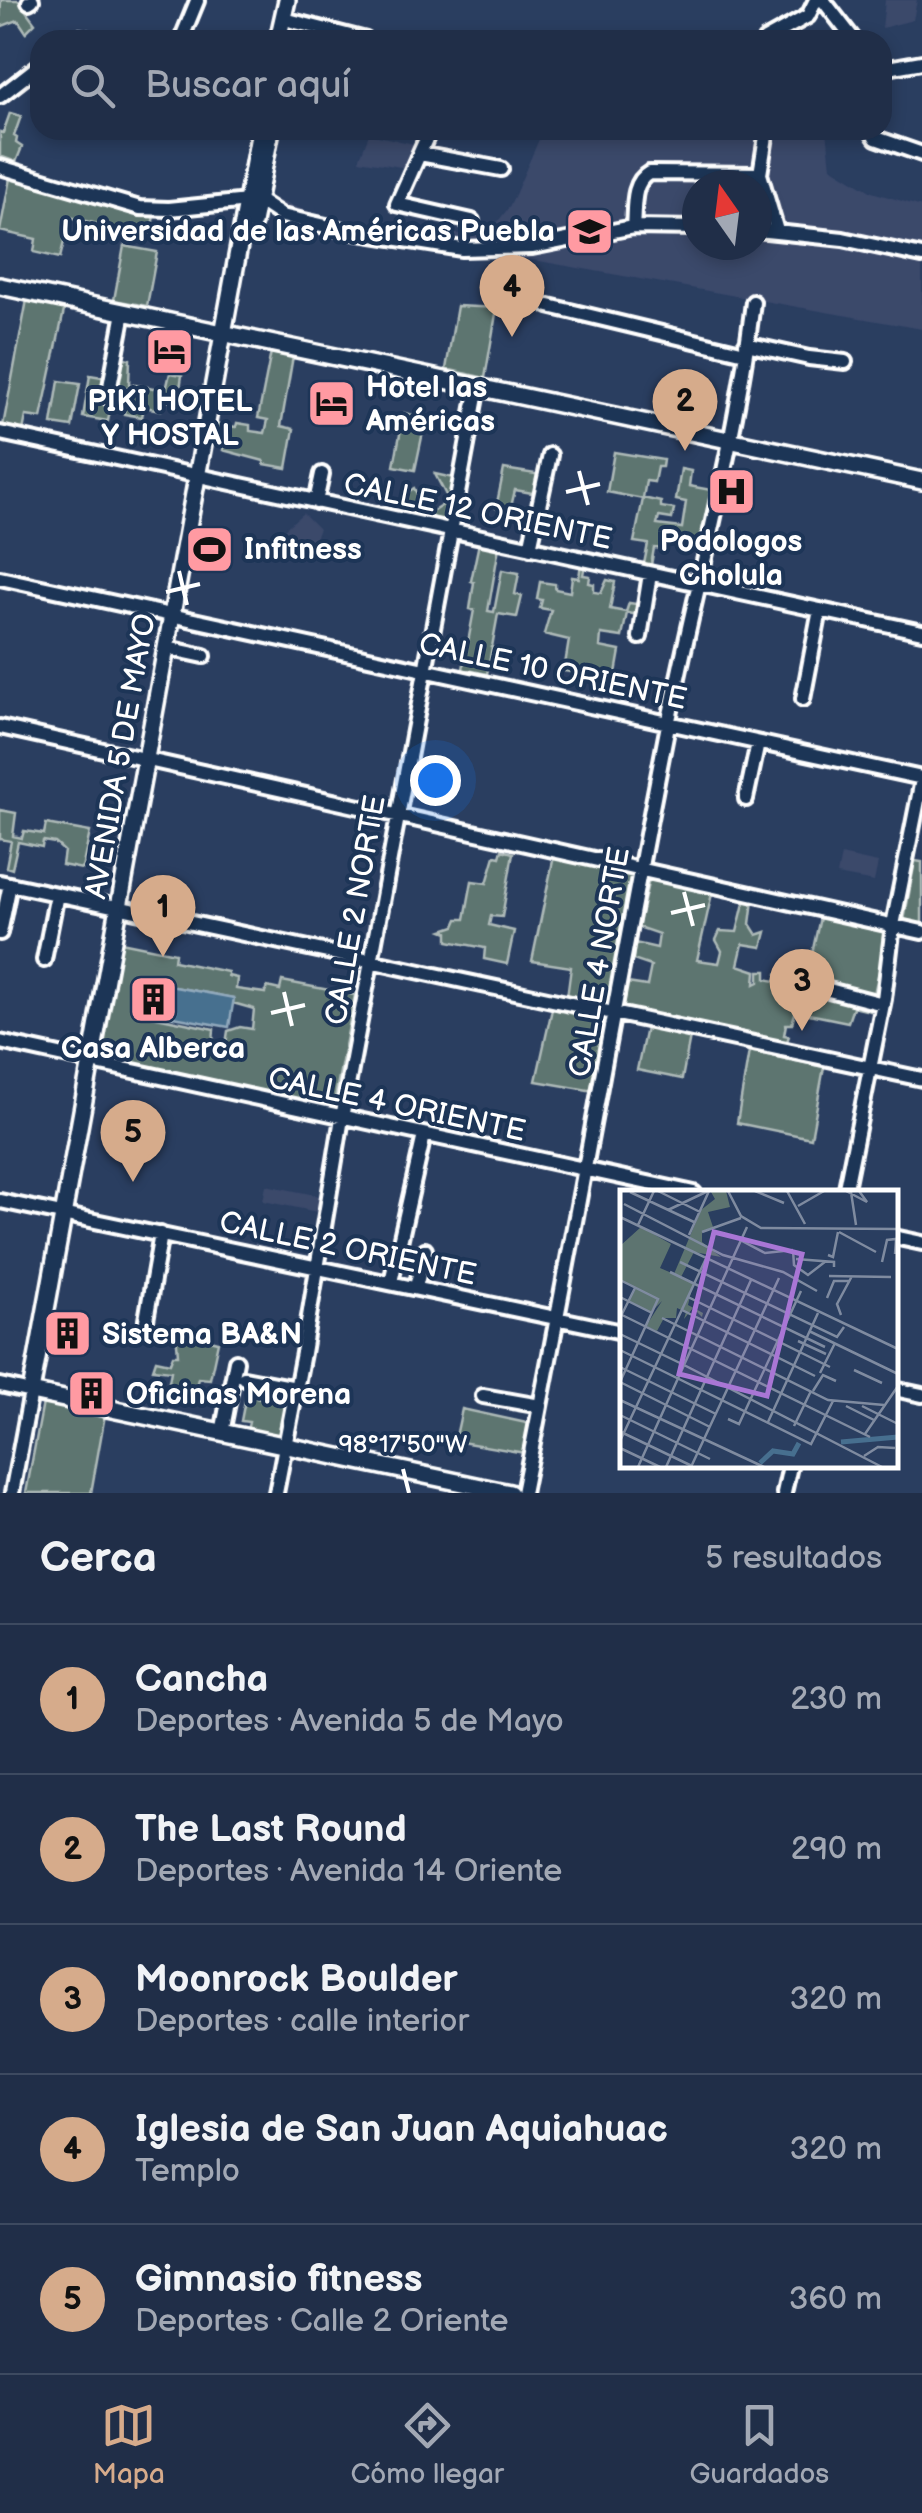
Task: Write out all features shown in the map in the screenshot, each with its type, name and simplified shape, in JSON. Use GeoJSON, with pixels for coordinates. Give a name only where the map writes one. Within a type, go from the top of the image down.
{"type":"FeatureCollection","features":[{"type":"Feature","properties":{"kind":"main road"},"geometry":{"type":"LineString","coordinates":[[280,30],[286,0]]}},
{"type":"Feature","properties":{"kind":"main road"},"geometry":{"type":"LineString","coordinates":[[290,30],[296,0]]}},
{"type":"Feature","properties":{"kind":"main road","name":"AVENIDA 5 DE MAYO"},"geometry":{"type":"LineString","coordinates":[[253,199],[259,140]]}},
{"type":"Feature","properties":{"kind":"main road","name":"AVENIDA 5 DE MAYO"},"geometry":{"type":"LineString","coordinates":[[32,1392],[199,477],[268,140]]}},
{"type":"Feature","properties":{"kind":"main road"},"geometry":{"type":"LineString","coordinates":[[0,286],[922,481]]}},
{"type":"Feature","properties":{"kind":"main road"},"geometry":{"type":"LineString","coordinates":[[32,1392],[510,1493]]}},
{"type":"Feature","properties":{"kind":"street"},"geometry":{"type":"LineString","coordinates":[[783,30],[808,16],[820,0],[846,30]]}},
{"type":"Feature","properties":{"kind":"street"},"geometry":{"type":"LineString","coordinates":[[185,30],[197,1]]}},
{"type":"Feature","properties":{"kind":"street"},"geometry":{"type":"LineString","coordinates":[[292,21],[327,30]]}},
{"type":"Feature","properties":{"kind":"street"},"geometry":{"type":"LineString","coordinates":[[892,67],[922,62]]}},
{"type":"Feature","properties":{"kind":"street"},"geometry":{"type":"LineString","coordinates":[[0,96],[30,73]]}},
{"type":"Feature","properties":{"kind":"street"},"geometry":{"type":"LineString","coordinates":[[426,140],[397,204],[472,221]]}},
{"type":"Feature","properties":{"kind":"street"},"geometry":{"type":"LineString","coordinates":[[761,170],[765,140]]}},
{"type":"Feature","properties":{"kind":"street"},"geometry":{"type":"LineString","coordinates":[[888,140],[922,154]]}},
{"type":"Feature","properties":{"kind":"street"},"geometry":{"type":"LineString","coordinates":[[420,154],[500,169]]}},
{"type":"Feature","properties":{"kind":"street"},"geometry":{"type":"LineString","coordinates":[[0,176],[1,168],[140,208],[253,199],[282,216],[348,232],[462,249],[532,247],[633,227],[682,228]]}},
{"type":"Feature","properties":{"kind":"street"},"geometry":{"type":"LineString","coordinates":[[633,227],[641,177],[649,173],[682,173]]}},
{"type":"Feature","properties":{"kind":"street"},"geometry":{"type":"LineString","coordinates":[[772,216],[776,230]]}},
{"type":"Feature","properties":{"kind":"street"},"geometry":{"type":"LineString","coordinates":[[772,230],[843,239],[922,256]]}},
{"type":"Feature","properties":{"kind":"street","name":"CALLE 4 NORTE"},"geometry":{"type":"LineString","coordinates":[[523,1493],[616,1014],[640,868],[753,302]]}},
{"type":"Feature","properties":{"kind":"street"},"geometry":{"type":"LineString","coordinates":[[549,306],[745,349],[845,362]]}},
{"type":"Feature","properties":{"kind":"street"},"geometry":{"type":"LineString","coordinates":[[108,397],[124,312]]}},
{"type":"Feature","properties":{"kind":"street","name":"CALLE 2 NORTE"},"geometry":{"type":"LineString","coordinates":[[276,1493],[478,386]]}},
{"type":"Feature","properties":{"kind":"street","name":"CALLE 12 ORIENTE"},"geometry":{"type":"LineString","coordinates":[[0,433],[922,632]]}},
{"type":"Feature","properties":{"kind":"street"},"geometry":{"type":"LineString","coordinates":[[530,548],[550,455]]}},
{"type":"Feature","properties":{"kind":"street"},"geometry":{"type":"LineString","coordinates":[[316,502],[322,474]]}},
{"type":"Feature","properties":{"kind":"street"},"geometry":{"type":"LineString","coordinates":[[640,637],[650,574]]}},
{"type":"Feature","properties":{"kind":"street","name":"CALLE 10 ORIENTE"},"geometry":{"type":"LineString","coordinates":[[0,578],[669,720],[922,779]]}},
{"type":"Feature","properties":{"kind":"street"},"geometry":{"type":"LineString","coordinates":[[803,700],[820,610]]}},
{"type":"Feature","properties":{"kind":"street"},"geometry":{"type":"LineString","coordinates":[[167,648],[204,656]]}},
{"type":"Feature","properties":{"kind":"street"},"geometry":{"type":"LineString","coordinates":[[0,727],[922,932]]}},
{"type":"Feature","properties":{"kind":"street"},"geometry":{"type":"LineString","coordinates":[[746,798],[758,743]]}},
{"type":"Feature","properties":{"kind":"street"},"geometry":{"type":"LineString","coordinates":[[846,1190],[884,1004],[893,925],[922,779]]}},
{"type":"Feature","properties":{"kind":"street"},"geometry":{"type":"LineString","coordinates":[[0,933],[5,883],[922,1079]]}},
{"type":"Feature","properties":{"kind":"street"},"geometry":{"type":"LineString","coordinates":[[44,960],[57,894]]}},
{"type":"Feature","properties":{"kind":"street"},"geometry":{"type":"LineString","coordinates":[[821,988],[884,1004]]}},
{"type":"Feature","properties":{"kind":"street","name":"CALLE 4 ORIENTE"},"geometry":{"type":"LineString","coordinates":[[0,1042],[680,1190]]}},
{"type":"Feature","properties":{"kind":"street"},"geometry":{"type":"LineString","coordinates":[[390,1282],[424,1135]]}},
{"type":"Feature","properties":{"kind":"street","name":"CALLE 2 ORIENTE"},"geometry":{"type":"LineString","coordinates":[[0,1201],[620,1332]]}},
{"type":"Feature","properties":{"kind":"street"},"geometry":{"type":"LineString","coordinates":[[146,1320],[161,1234]]}},
{"type":"Feature","properties":{"kind":"street"},"geometry":{"type":"LineString","coordinates":[[897,1238],[922,1243]]}},
{"type":"Feature","properties":{"kind":"street"},"geometry":{"type":"LineString","coordinates":[[416,1287],[425,1250]]}},
{"type":"Feature","properties":{"kind":"street"},"geometry":{"type":"LineString","coordinates":[[222,1433],[236,1361]]}},
{"type":"Feature","properties":{"kind":"street"},"geometry":{"type":"LineString","coordinates":[[244,1378],[296,1388]]}},
{"type":"Feature","properties":{"kind":"street"},"geometry":{"type":"LineString","coordinates":[[0,1385],[32,1392],[12,1493]]}},
{"type":"Feature","properties":{"kind":"street"},"geometry":{"type":"LineString","coordinates":[[897,1390],[922,1395]]}},
{"type":"Feature","properties":{"kind":"street"},"geometry":{"type":"LineString","coordinates":[[483,1396],[540,1406]]}},
{"type":"Feature","properties":{"kind":"street"},"geometry":{"type":"LineString","coordinates":[[784,1493],[790,1468]]}},
{"type":"Feature","properties":{"kind":"shaded area"},"geometry":{"type":"Polygon","coordinates":[[[885,0],[917,0],[913,20],[882,28],[885,0]]]}},
{"type":"Feature","properties":{"kind":"shaded area"},"geometry":{"type":"Polygon","coordinates":[[[367,140],[414,144],[407,168],[359,160],[367,140]]]}},
{"type":"Feature","properties":{"kind":"shaded area","name":"Universidad de las Américas Puebla"},"geometry":{"type":"Polygon","coordinates":[[[539,140],[828,140],[831,167],[872,192],[922,207],[922,329],[533,260],[385,247],[270,228],[276,200],[350,226],[472,235],[492,229],[510,206],[539,140]]]}},
{"type":"Feature","properties":{"kind":"shaded area"},"geometry":{"type":"Polygon","coordinates":[[[303,513],[319,529],[315,538],[319,543],[306,560],[295,554],[292,557],[273,553],[276,536],[303,513]]]}},
{"type":"Feature","properties":{"kind":"shaded area"},"geometry":{"type":"Polygon","coordinates":[[[841,855],[878,863],[874,882],[837,875],[841,855]]]}},
{"type":"Feature","properties":{"kind":"shaded area"},"geometry":{"type":"Polygon","coordinates":[[[164,985],[234,998],[229,1027],[157,1014],[164,985]]]}},
{"type":"Feature","properties":{"kind":"shaded area"},"geometry":{"type":"Polygon","coordinates":[[[266,1185],[325,1197],[322,1213],[263,1201],[266,1185]]]}},
{"type":"Feature","properties":{"kind":"green space"},"geometry":{"type":"Polygon","coordinates":[[[1,0],[18,0],[35,23],[26,32],[18,20],[0,27],[1,0]]]}},
{"type":"Feature","properties":{"kind":"green space"},"geometry":{"type":"Polygon","coordinates":[[[10,113],[21,116],[14,136],[22,147],[16,162],[0,156],[0,132],[3,133],[10,113]]]}},
{"type":"Feature","properties":{"kind":"green space"},"geometry":{"type":"Polygon","coordinates":[[[10,178],[131,205],[129,211],[154,215],[151,234],[121,228],[118,240],[96,236],[97,224],[70,217],[60,258],[34,252],[36,239],[0,231],[10,178]]]}},
{"type":"Feature","properties":{"kind":"green space"},"geometry":{"type":"Polygon","coordinates":[[[124,246],[157,252],[147,306],[114,300],[124,246]]]}},
{"type":"Feature","properties":{"kind":"green space"},"geometry":{"type":"Polygon","coordinates":[[[27,300],[65,306],[41,418],[26,416],[23,431],[3,426],[27,300]]]}},
{"type":"Feature","properties":{"kind":"green space"},"geometry":{"type":"Polygon","coordinates":[[[457,306],[497,308],[485,378],[446,369],[457,306]]]}},
{"type":"Feature","properties":{"kind":"green space"},"geometry":{"type":"Polygon","coordinates":[[[271,352],[293,356],[281,426],[294,429],[287,468],[223,450],[227,434],[216,432],[217,424],[236,427],[237,423],[250,425],[250,431],[265,433],[268,420],[258,418],[271,352]]]}},
{"type":"Feature","properties":{"kind":"green space"},"geometry":{"type":"Polygon","coordinates":[[[118,357],[130,359],[129,384],[166,390],[170,373],[182,375],[178,403],[163,400],[161,410],[144,407],[142,417],[124,414],[128,388],[114,386],[118,357]]]}},
{"type":"Feature","properties":{"kind":"green space"},"geometry":{"type":"Polygon","coordinates":[[[90,375],[108,378],[112,400],[108,421],[83,417],[90,375]]]}},
{"type":"Feature","properties":{"kind":"green space"},"geometry":{"type":"Polygon","coordinates":[[[59,381],[80,384],[72,427],[52,424],[59,381]]]}},
{"type":"Feature","properties":{"kind":"green space"},"geometry":{"type":"Polygon","coordinates":[[[404,413],[426,418],[415,470],[394,466],[404,413]]]}},
{"type":"Feature","properties":{"kind":"green space"},"geometry":{"type":"Polygon","coordinates":[[[614,452],[663,460],[654,482],[646,481],[643,498],[674,509],[672,519],[659,517],[657,525],[682,528],[686,502],[676,500],[681,469],[691,471],[689,486],[711,490],[701,543],[668,538],[666,549],[654,548],[651,565],[644,564],[648,544],[634,542],[643,499],[607,492],[614,452]]]}},
{"type":"Feature","properties":{"kind":"green space"},"geometry":{"type":"Polygon","coordinates":[[[504,469],[542,475],[538,494],[515,490],[510,511],[496,508],[504,469]]]}},
{"type":"Feature","properties":{"kind":"green space"},"geometry":{"type":"Polygon","coordinates":[[[435,474],[453,478],[446,521],[404,510],[408,492],[414,488],[427,515],[449,501],[435,474]]]}},
{"type":"Feature","properties":{"kind":"green space"},"geometry":{"type":"Polygon","coordinates":[[[479,543],[499,547],[488,611],[494,612],[502,570],[519,573],[515,594],[522,596],[517,617],[498,614],[487,674],[463,669],[474,610],[470,609],[474,582],[471,581],[479,543]]]}},
{"type":"Feature","properties":{"kind":"green space"},"geometry":{"type":"Polygon","coordinates":[[[581,563],[585,564],[583,575],[590,576],[589,583],[594,584],[594,592],[601,593],[607,580],[615,582],[610,609],[626,612],[629,603],[643,605],[640,615],[627,613],[622,637],[601,634],[600,647],[620,651],[615,679],[564,671],[569,640],[544,634],[551,610],[540,608],[540,582],[570,592],[572,577],[579,578],[581,563]]]}},
{"type":"Feature","properties":{"kind":"green space"},"geometry":{"type":"Polygon","coordinates":[[[0,810],[16,813],[13,836],[22,838],[24,831],[44,834],[46,824],[90,832],[82,869],[62,865],[64,851],[55,843],[43,841],[42,847],[18,842],[12,869],[6,867],[11,841],[0,839],[0,810]]]}},
{"type":"Feature","properties":{"kind":"green space"},"geometry":{"type":"Polygon","coordinates":[[[502,850],[513,853],[502,917],[491,916],[489,925],[514,931],[507,964],[484,959],[485,948],[448,941],[448,932],[443,930],[455,926],[458,919],[465,919],[472,881],[487,883],[495,856],[500,857],[502,850]]]}},
{"type":"Feature","properties":{"kind":"green space"},"geometry":{"type":"Polygon","coordinates":[[[554,856],[637,872],[610,1007],[567,997],[571,967],[532,961],[554,856]]]}},
{"type":"Feature","properties":{"kind":"green space"},"geometry":{"type":"Polygon","coordinates":[[[915,861],[922,862],[922,924],[904,921],[915,861]]]}},
{"type":"Feature","properties":{"kind":"green space"},"geometry":{"type":"Polygon","coordinates":[[[650,875],[713,889],[697,960],[719,963],[722,951],[716,940],[720,931],[737,932],[745,899],[753,900],[750,924],[757,935],[766,932],[762,947],[743,944],[738,965],[756,971],[755,984],[759,982],[759,971],[766,971],[766,979],[775,981],[777,974],[784,978],[783,987],[793,990],[784,994],[799,998],[792,1024],[786,1024],[786,1044],[623,1010],[627,983],[647,986],[651,966],[633,960],[635,943],[657,948],[659,934],[638,927],[650,875]]]}},
{"type":"Feature","properties":{"kind":"green space"},"geometry":{"type":"Polygon","coordinates":[[[821,913],[886,927],[888,932],[870,1011],[853,1007],[848,1022],[799,1012],[821,913]]]}},
{"type":"Feature","properties":{"kind":"green space"},"geometry":{"type":"Polygon","coordinates":[[[116,941],[175,953],[174,961],[228,972],[228,976],[237,978],[236,989],[265,993],[267,987],[280,990],[282,981],[355,995],[333,1107],[100,1059],[116,941]],[[148,979],[142,1014],[214,1029],[213,1043],[226,1044],[228,1031],[252,1029],[254,1009],[233,1003],[233,998],[164,985],[164,981],[148,979]]]}},
{"type":"Feature","properties":{"kind":"green space"},"geometry":{"type":"Polygon","coordinates":[[[552,1009],[610,1020],[594,1091],[536,1081],[552,1009]]]}},
{"type":"Feature","properties":{"kind":"green space"},"geometry":{"type":"Polygon","coordinates":[[[646,1028],[690,1037],[682,1079],[637,1070],[646,1028]]]}},
{"type":"Feature","properties":{"kind":"green space"},"geometry":{"type":"Polygon","coordinates":[[[749,1051],[824,1067],[811,1138],[737,1123],[749,1051]]]}},
{"type":"Feature","properties":{"kind":"green space"},"geometry":{"type":"Polygon","coordinates":[[[176,1331],[218,1342],[210,1379],[198,1378],[196,1388],[168,1387],[171,1371],[153,1369],[156,1360],[170,1363],[173,1355],[178,1355],[176,1331]]]}},
{"type":"Feature","properties":{"kind":"green space"},"geometry":{"type":"Polygon","coordinates":[[[246,1395],[286,1403],[279,1438],[247,1431],[249,1422],[241,1421],[246,1395]]]}},
{"type":"Feature","properties":{"kind":"green space"},"geometry":{"type":"Polygon","coordinates":[[[43,1403],[105,1415],[91,1493],[26,1493],[43,1403]]]}},
{"type":"Feature","properties":{"kind":"green space"},"geometry":{"type":"Polygon","coordinates":[[[462,1409],[531,1424],[525,1453],[455,1441],[462,1409]]]}},
{"type":"Feature","properties":{"kind":"place","name":"Universidad de las Américas Puebla"},"geometry":{"type":"Point","coordinates":[590,231]}},
{"type":"Feature","properties":{"kind":"place","name":"Iglesia de San Juan Aquiahuac"},"geometry":{"type":"Point","coordinates":[512,337]}},
{"type":"Feature","properties":{"kind":"place","name":"PIKI HOTEL Y HOSTAL"},"geometry":{"type":"Point","coordinates":[170,352]}},
{"type":"Feature","properties":{"kind":"place","name":"Hotel las Américas"},"geometry":{"type":"Point","coordinates":[331,404]}},
{"type":"Feature","properties":{"kind":"place","name":"The Last Round"},"geometry":{"type":"Point","coordinates":[685,451]}},
{"type":"Feature","properties":{"kind":"place","name":"Podologos Cholula"},"geometry":{"type":"Point","coordinates":[731,492]}},
{"type":"Feature","properties":{"kind":"place","name":"Infitness"},"geometry":{"type":"Point","coordinates":[209,549]}},
{"type":"Feature","properties":{"kind":"place","name":"Cancha"},"geometry":{"type":"Point","coordinates":[163,957]}},
{"type":"Feature","properties":{"kind":"place","name":"Casa Alberca"},"geometry":{"type":"Point","coordinates":[153,999]}},
{"type":"Feature","properties":{"kind":"place","name":"Moonrock Boulder"},"geometry":{"type":"Point","coordinates":[802,1031]}},
{"type":"Feature","properties":{"kind":"place","name":"Gimnasio fitness"},"geometry":{"type":"Point","coordinates":[133,1182]}},
{"type":"Feature","properties":{"kind":"place","name":"Sistema BA&N"},"geometry":{"type":"Point","coordinates":[67,1334]}},
{"type":"Feature","properties":{"kind":"place","name":"Oficinas Morena"},"geometry":{"type":"Point","coordinates":[91,1394]}}]}
